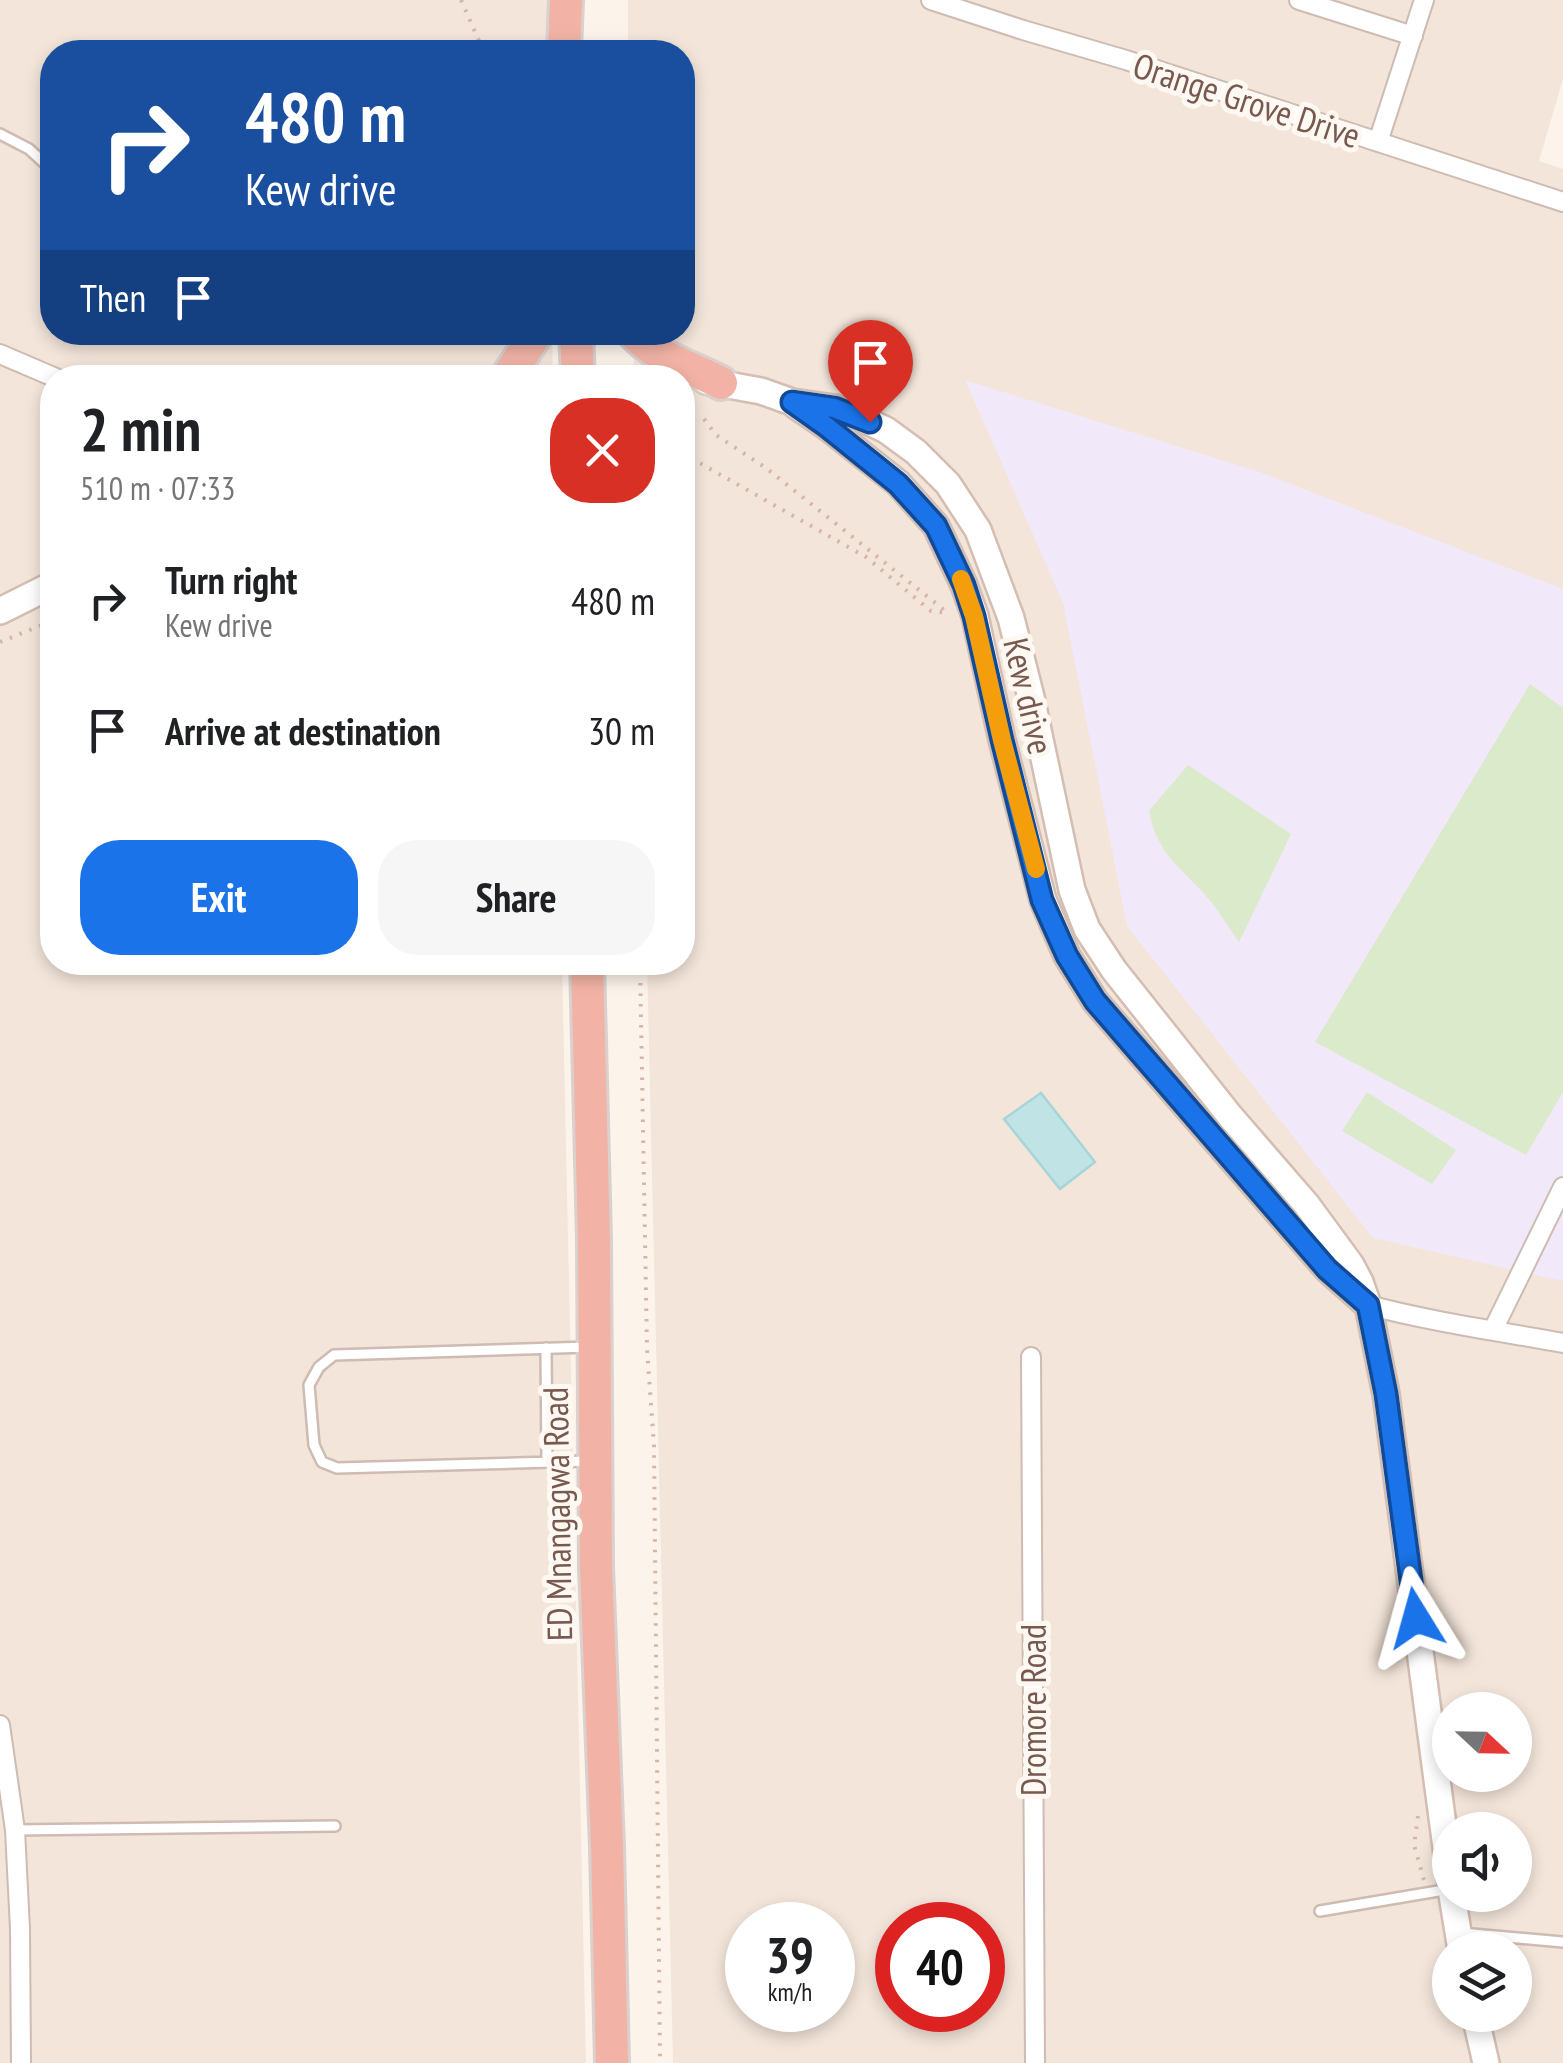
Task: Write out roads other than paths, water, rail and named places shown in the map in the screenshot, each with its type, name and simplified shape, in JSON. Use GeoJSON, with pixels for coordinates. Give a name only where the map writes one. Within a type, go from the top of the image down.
{"type":"FeatureCollection","features":[{"type":"Feature","properties":{"kind":"highway"},"geometry":{"type":"LineString","coordinates":[[564,40],[566,0]]}},
{"type":"Feature","properties":{"kind":"highway"},"geometry":{"type":"LineString","coordinates":[[648,345],[683,365]]}},
{"type":"Feature","properties":{"kind":"highway"},"geometry":{"type":"LineString","coordinates":[[695,371],[721,383]]}},
{"type":"Feature","properties":{"kind":"highway","name":"ED Mnangagwa Road"},"geometry":{"type":"LineString","coordinates":[[587,975],[596,1567],[612,2063]]}},
{"type":"Feature","properties":{"kind":"street","name":"Orange Grove Drive"},"geometry":{"type":"LineString","coordinates":[[931,0],[1563,202]]}},
{"type":"Feature","properties":{"kind":"street"},"geometry":{"type":"LineString","coordinates":[[1299,0],[1413,36]]}},
{"type":"Feature","properties":{"kind":"street"},"geometry":{"type":"LineString","coordinates":[[1378,142],[1424,0]]}},
{"type":"Feature","properties":{"kind":"street"},"geometry":{"type":"LineString","coordinates":[[0,354],[40,371]]}},
{"type":"Feature","properties":{"kind":"street","name":"Kew drive"},"geometry":{"type":"LineString","coordinates":[[695,380],[834,408],[886,430],[916,452],[948,484],[978,530],[1011,618],[1072,890],[1087,929],[1114,970],[1230,1116],[1307,1205],[1351,1265],[1368,1305],[1386,1394],[1441,1812]]}},
{"type":"Feature","properties":{"kind":"street","name":"Kew drive"},"geometry":{"type":"LineString","coordinates":[[792,402],[898,484],[936,526],[974,616],[1042,900],[1067,956],[1095,1001],[1327,1269],[1368,1305]]}},
{"type":"Feature","properties":{"kind":"street"},"geometry":{"type":"LineString","coordinates":[[0,610],[40,591]]}},
{"type":"Feature","properties":{"kind":"street"},"geometry":{"type":"LineString","coordinates":[[1493,1330],[1563,1187]]}},
{"type":"Feature","properties":{"kind":"street"},"geometry":{"type":"LineString","coordinates":[[1368,1305],[1420,1318],[1563,1342]]}},
{"type":"Feature","properties":{"kind":"street","name":"Dromore Road"},"geometry":{"type":"LineString","coordinates":[[1031,1356],[1035,2063]]}},
{"type":"Feature","properties":{"kind":"street"},"geometry":{"type":"LineString","coordinates":[[0,1725],[15,1830],[21,2063]]}},
{"type":"Feature","properties":{"kind":"street"},"geometry":{"type":"LineString","coordinates":[[1479,2032],[1486,2063]]}},
{"type":"Feature","properties":{"kind":"lane"},"geometry":{"type":"LineString","coordinates":[[0,134],[40,159]]}},
{"type":"Feature","properties":{"kind":"lane"},"geometry":{"type":"LineString","coordinates":[[594,1347],[334,1355],[318,1367],[309,1385],[314,1446],[322,1462],[338,1468],[595,1461]]}},
{"type":"Feature","properties":{"kind":"lane"},"geometry":{"type":"LineString","coordinates":[[546,1348],[547,1462]]}},
{"type":"Feature","properties":{"kind":"lane"},"geometry":{"type":"LineString","coordinates":[[15,1830],[335,1826]]}},
{"type":"Feature","properties":{"kind":"lane"},"geometry":{"type":"LineString","coordinates":[[1320,1911],[1432,1894]]}},
{"type":"Feature","properties":{"kind":"lane"},"geometry":{"type":"LineString","coordinates":[[1532,1944],[1563,1942]]}},
{"type":"Feature","properties":{"kind":"water"},"geometry":{"type":"Polygon","coordinates":[[[1041,1093],[1095,1162],[1060,1189],[1004,1119],[1041,1093]]]}}]}
